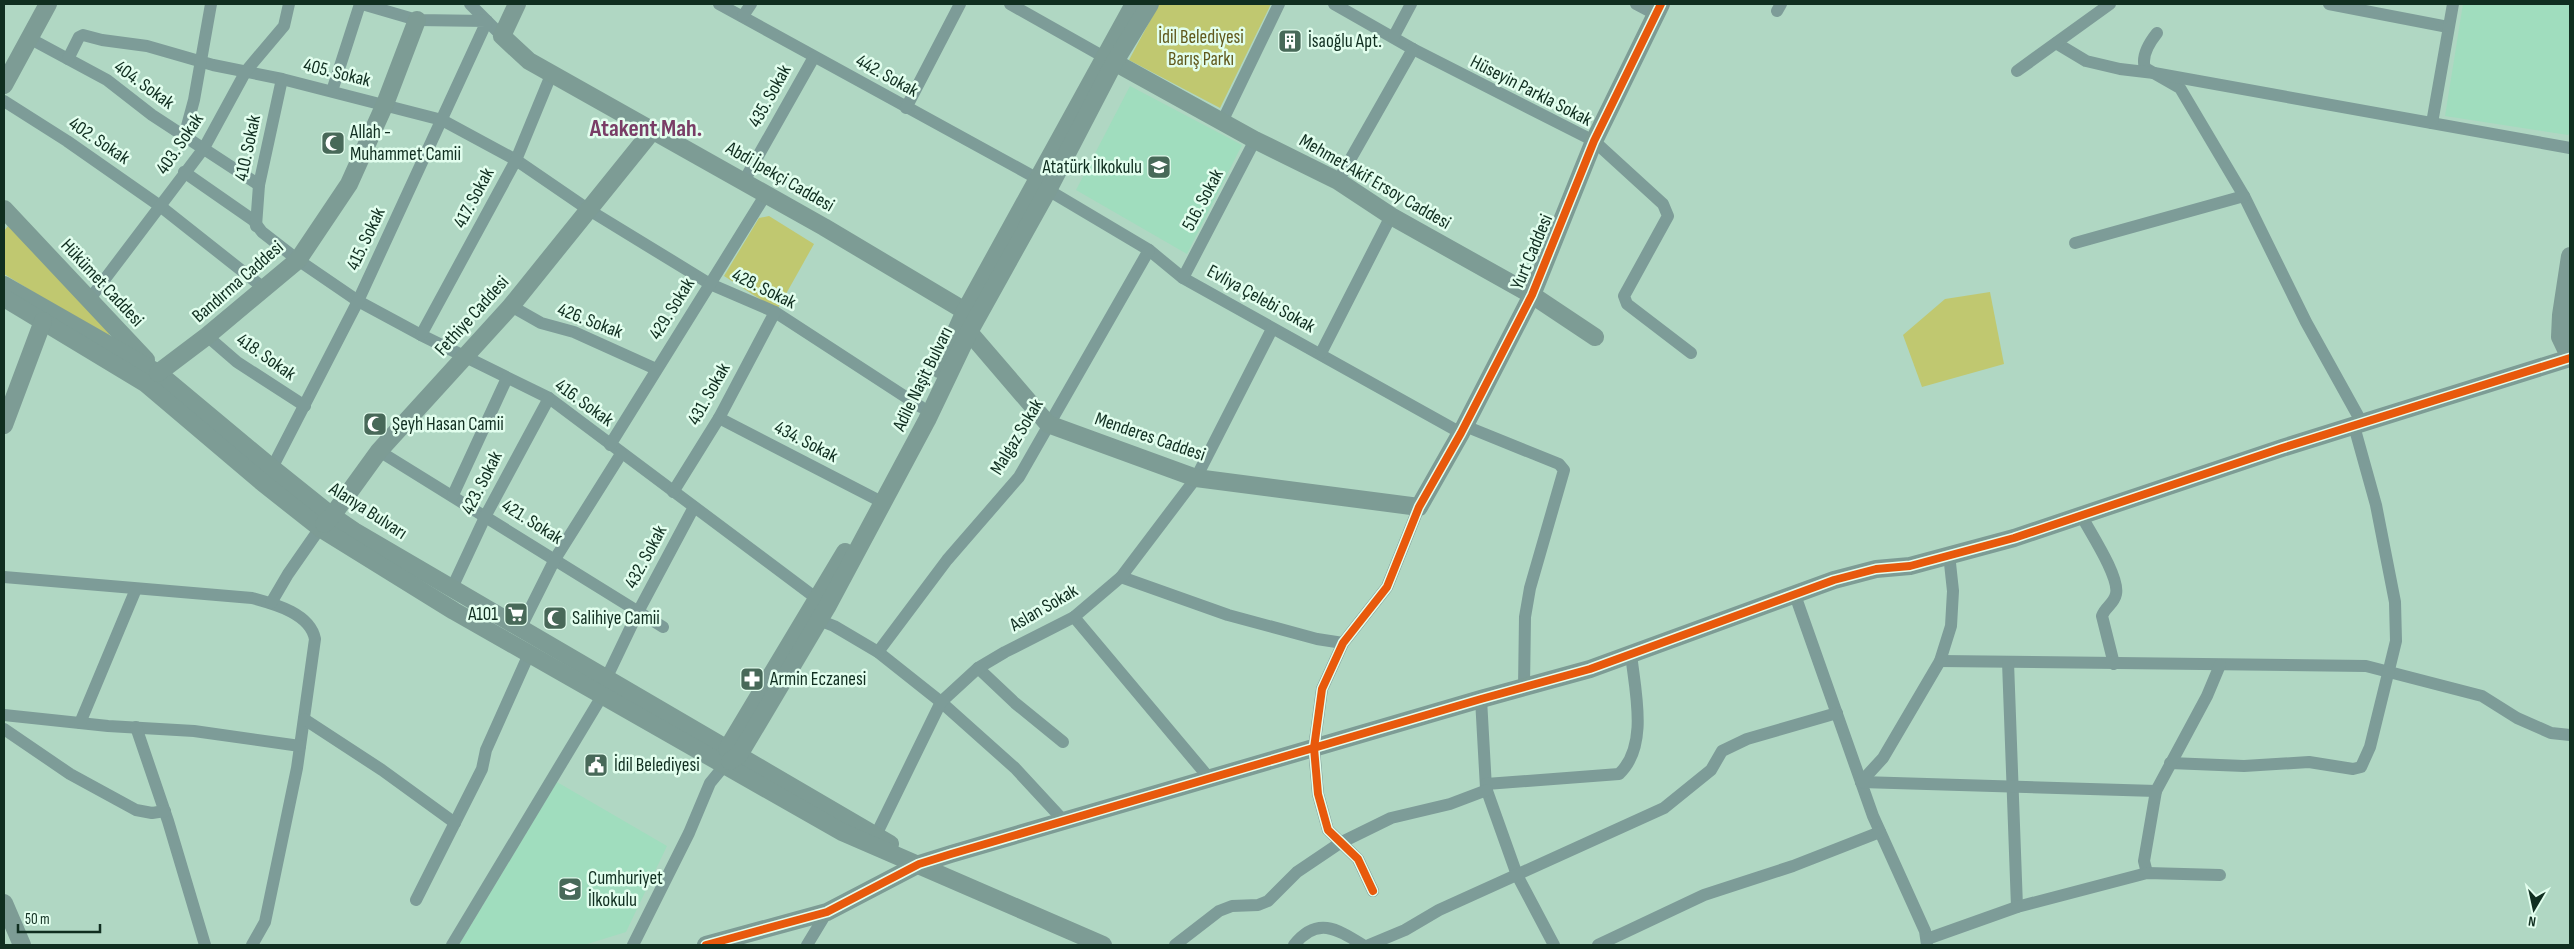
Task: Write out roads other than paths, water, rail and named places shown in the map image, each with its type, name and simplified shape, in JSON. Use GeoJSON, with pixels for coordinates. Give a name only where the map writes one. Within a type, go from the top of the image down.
{"type":"FeatureCollection","features":[{"type":"Feature","properties":{"kind":"street"},"geometry":{"type":"LineString","coordinates":[[4,85],[29,38],[44,4]]}},
{"type":"Feature","properties":{"kind":"street"},"geometry":{"type":"LineString","coordinates":[[184,137],[194,100],[211,4]]}},
{"type":"Feature","properties":{"kind":"street","name":"403. Sokak"},"geometry":{"type":"LineString","coordinates":[[90,300],[184,172],[204,148],[246,72],[284,26],[289,4]]}},
{"type":"Feature","properties":{"kind":"street"},"geometry":{"type":"LineString","coordinates":[[332,91],[361,4],[417,20],[487,21]]}},
{"type":"Feature","properties":{"kind":"street"},"geometry":{"type":"LineString","coordinates":[[470,4],[502,36],[516,4]]}},
{"type":"Feature","properties":{"kind":"street","name":"442. Sokak"},"geometry":{"type":"LineString","coordinates":[[719,4],[1043,185]]}},
{"type":"Feature","properties":{"kind":"street"},"geometry":{"type":"LineString","coordinates":[[743,16],[751,4]]}},
{"type":"Feature","properties":{"kind":"street"},"geometry":{"type":"LineString","coordinates":[[906,108],[960,4]]}},
{"type":"Feature","properties":{"kind":"street"},"geometry":{"type":"LineString","coordinates":[[1010,4],[1109,60]]}},
{"type":"Feature","properties":{"kind":"street","name":"Adile Naşit Bulvarı"},"geometry":{"type":"LineString","coordinates":[[730,756],[818,610],[923,429],[1043,185],[1109,60],[1134,4]]}},
{"type":"Feature","properties":{"kind":"street","name":"Adile Naşit Bulvarı"},"geometry":{"type":"LineString","coordinates":[[1109,60],[1150,4]]}},
{"type":"Feature","properties":{"kind":"street"},"geometry":{"type":"LineString","coordinates":[[1222,122],[1279,4]]}},
{"type":"Feature","properties":{"kind":"street","name":"Hüseyin Parkla Sokak"},"geometry":{"type":"LineString","coordinates":[[1334,4],[1394,36],[1413,49],[1594,141],[1664,204],[1668,216],[1624,296],[1627,304],[1690,353]]}},
{"type":"Feature","properties":{"kind":"street"},"geometry":{"type":"LineString","coordinates":[[1394,36],[1411,4]]}},
{"type":"Feature","properties":{"kind":"street"},"geometry":{"type":"LineString","coordinates":[[1636,4],[1658,9]]}},
{"type":"Feature","properties":{"kind":"street"},"geometry":{"type":"LineString","coordinates":[[2017,71],[2110,4]]}},
{"type":"Feature","properties":{"kind":"street"},"geometry":{"type":"LineString","coordinates":[[2329,4],[2448,27]]}},
{"type":"Feature","properties":{"kind":"street"},"geometry":{"type":"LineString","coordinates":[[2432,123],[2452,4]]}},
{"type":"Feature","properties":{"kind":"street","name":"Yurt Caddesi"},"geometry":{"type":"LineString","coordinates":[[1420,507],[1463,430],[1532,295],[1594,141],[1658,9]]}},
{"type":"Feature","properties":{"kind":"street","name":"Bandırma Caddesi"},"geometry":{"type":"LineString","coordinates":[[152,378],[208,336],[298,260],[349,184],[385,104],[417,20]]}},
{"type":"Feature","properties":{"kind":"street","name":"415. Sokak"},"geometry":{"type":"LineString","coordinates":[[272,468],[358,301],[487,21]]}},
{"type":"Feature","properties":{"kind":"street"},"geometry":{"type":"LineString","coordinates":[[2157,33],[2150,42],[2143,61],[2145,68],[2180,88],[2244,196],[2358,425],[2395,602],[2396,641],[2370,747],[2361,767],[2353,769],[2309,762],[2244,766],[2170,763]]}},
{"type":"Feature","properties":{"kind":"street","name":"405. Sokak"},"geometry":{"type":"LineString","coordinates":[[68,59],[79,37],[83,35],[102,40],[147,46],[246,72],[385,104],[442,120],[516,160],[589,210]]}},
{"type":"Feature","properties":{"kind":"street","name":"Abdi İpekçi Caddesi"},"geometry":{"type":"LineString","coordinates":[[502,36],[529,61],[744,181],[965,311]]}},
{"type":"Feature","properties":{"kind":"street","name":"404. Sokak"},"geometry":{"type":"LineString","coordinates":[[29,38],[107,80],[184,137],[259,184]]}},
{"type":"Feature","properties":{"kind":"street"},"geometry":{"type":"LineString","coordinates":[[2056,43],[2086,61],[2120,69],[2154,73],[2570,148]]}},
{"type":"Feature","properties":{"kind":"street"},"geometry":{"type":"LineString","coordinates":[[1338,181],[1413,49]]}},
{"type":"Feature","properties":{"kind":"street","name":"435. Sokak"},"geometry":{"type":"LineString","coordinates":[[744,181],[814,56]]}},
{"type":"Feature","properties":{"kind":"street","name":"Mehmet Akif Ersoy Caddesi"},"geometry":{"type":"LineString","coordinates":[[1109,60],[1255,140],[1338,181],[1391,216],[1532,295],[1595,337]]}},
{"type":"Feature","properties":{"kind":"street","name":"417. Sokak"},"geometry":{"type":"LineString","coordinates":[[421,335],[516,160],[551,74]]}},
{"type":"Feature","properties":{"kind":"street","name":"410. Sokak"},"geometry":{"type":"LineString","coordinates":[[256,226],[259,184],[282,79]]}},
{"type":"Feature","properties":{"kind":"street","name":"402. Sokak"},"geometry":{"type":"LineString","coordinates":[[4,101],[67,141],[160,206],[265,289]]}},
{"type":"Feature","properties":{"kind":"street","name":"Fethiye Caddesi"},"geometry":{"type":"LineString","coordinates":[[326,522],[379,451],[511,306],[653,130]]}},
{"type":"Feature","properties":{"kind":"street","name":"516. Sokak"},"geometry":{"type":"LineString","coordinates":[[1183,278],[1255,140]]}},
{"type":"Feature","properties":{"kind":"street","name":"416. Sokak"},"geometry":{"type":"LineString","coordinates":[[184,172],[253,220],[256,226],[298,260],[358,301],[421,335],[549,398],[694,507],[818,610],[834,626],[878,652],[941,702],[1015,768],[1064,821]]}},
{"type":"Feature","properties":{"kind":"street","name":"Adile Naşit Bulvarı"},"geometry":{"type":"LineString","coordinates":[[818,610],[876,499],[965,311],[1043,185]]}},
{"type":"Feature","properties":{"kind":"street","name":"Evliya Çelebi Sokak"},"geometry":{"type":"LineString","coordinates":[[1043,185],[1149,250],[1183,278],[1272,329],[1463,430],[1559,464],[1564,470],[1530,588],[1525,617],[1524,687]]}},
{"type":"Feature","properties":{"kind":"street","name":"429. Sokak"},"geometry":{"type":"LineString","coordinates":[[610,445],[766,194]]}},
{"type":"Feature","properties":{"kind":"street"},"geometry":{"type":"LineString","coordinates":[[2075,243],[2244,196]]}},
{"type":"Feature","properties":{"kind":"street","name":"Hükümet Caddesi"},"geometry":{"type":"LineString","coordinates":[[4,209],[90,300],[152,378]]}},
{"type":"Feature","properties":{"kind":"street","name":"428. Sokak"},"geometry":{"type":"LineString","coordinates":[[589,210],[710,284],[775,312],[921,407]]}},
{"type":"Feature","properties":{"kind":"street"},"geometry":{"type":"LineString","coordinates":[[1321,354],[1391,216]]}},
{"type":"Feature","properties":{"kind":"street","name":"Malgaz Sokak"},"geometry":{"type":"LineString","coordinates":[[878,652],[947,560],[1019,477],[1149,250]]}},
{"type":"Feature","properties":{"kind":"street"},"geometry":{"type":"LineString","coordinates":[[706,945],[826,912],[919,864],[1481,699],[1590,669],[1795,594],[1876,569],[1910,566],[2014,538],[2358,425],[2570,358],[2560,337],[2561,315],[2570,256]]}},
{"type":"Feature","properties":{"kind":"street","name":"Alanya Bulvarı"},"geometry":{"type":"LineString","coordinates":[[4,285],[152,378],[272,468],[326,522],[452,588],[520,629],[604,687]]}},
{"type":"Feature","properties":{"kind":"street","name":"Alanya Bulvarı"},"geometry":{"type":"LineString","coordinates":[[4,298],[43,321],[152,378],[263,483],[326,522],[454,611],[529,654],[604,687],[730,756]]}},
{"type":"Feature","properties":{"kind":"street","name":"426. Sokak"},"geometry":{"type":"LineString","coordinates":[[511,306],[541,323],[574,332],[656,369]]}},
{"type":"Feature","properties":{"kind":"street","name":"431. Sokak"},"geometry":{"type":"LineString","coordinates":[[673,492],[719,418],[775,312]]}},
{"type":"Feature","properties":{"kind":"street"},"geometry":{"type":"LineString","coordinates":[[4,425],[43,321]]}},
{"type":"Feature","properties":{"kind":"street","name":"Aslan Sokak"},"geometry":{"type":"LineString","coordinates":[[876,835],[941,702],[978,668],[1074,617],[1121,577],[1196,478],[1272,329]]}},
{"type":"Feature","properties":{"kind":"street","name":"Menderes Caddesi"},"geometry":{"type":"LineString","coordinates":[[970,332],[1048,424],[1196,478],[1420,507]]}},
{"type":"Feature","properties":{"kind":"street","name":"418. Sokak"},"geometry":{"type":"LineString","coordinates":[[208,336],[237,362],[305,406]]}},
{"type":"Feature","properties":{"kind":"street"},"geometry":{"type":"LineString","coordinates":[[453,496],[507,378]]}},
{"type":"Feature","properties":{"kind":"street","name":"423. Sokak"},"geometry":{"type":"LineString","coordinates":[[452,588],[486,515],[549,398]]}},
{"type":"Feature","properties":{"kind":"street","name":"434. Sokak"},"geometry":{"type":"LineString","coordinates":[[719,418],[876,499]]}},
{"type":"Feature","properties":{"kind":"street","name":"421. Sokak"},"geometry":{"type":"LineString","coordinates":[[379,451],[486,515],[663,627]]}},
{"type":"Feature","properties":{"kind":"street"},"geometry":{"type":"LineString","coordinates":[[520,629],[555,559],[621,454]]}},
{"type":"Feature","properties":{"kind":"street","name":"432. Sokak"},"geometry":{"type":"LineString","coordinates":[[452,945],[604,687],[638,612],[694,507]]}},
{"type":"Feature","properties":{"kind":"street"},"geometry":{"type":"LineString","coordinates":[[1373,891],[1358,859],[1340,844],[1328,830],[1318,794],[1314,748],[1322,689],[1343,643],[1387,587],[1420,507]]}},
{"type":"Feature","properties":{"kind":"street"},"geometry":{"type":"LineString","coordinates":[[2081,515],[2117,583],[2114,601],[2104,610],[2102,616],[2114,664]]}},
{"type":"Feature","properties":{"kind":"street"},"geometry":{"type":"LineString","coordinates":[[271,603],[288,574],[326,522]]}},
{"type":"Feature","properties":{"kind":"street"},"geometry":{"type":"LineString","coordinates":[[1860,782],[1883,758],[1940,661],[1951,626],[1953,591],[1949,554]]}},
{"type":"Feature","properties":{"kind":"street"},"geometry":{"type":"LineString","coordinates":[[4,577],[252,598],[271,603],[306,620],[313,629],[315,639],[300,746],[265,922],[252,945]]}},
{"type":"Feature","properties":{"kind":"street"},"geometry":{"type":"LineString","coordinates":[[1121,577],[1228,615],[1317,639],[1343,643]]}},
{"type":"Feature","properties":{"kind":"street"},"geometry":{"type":"LineString","coordinates":[[80,723],[136,589]]}},
{"type":"Feature","properties":{"kind":"street"},"geometry":{"type":"LineString","coordinates":[[1795,594],[1860,782],[1927,942],[2018,907],[2147,873],[2220,875]]}},
{"type":"Feature","properties":{"kind":"street"},"geometry":{"type":"LineString","coordinates":[[1074,617],[1210,779]]}},
{"type":"Feature","properties":{"kind":"street"},"geometry":{"type":"LineString","coordinates":[[416,900],[482,769],[486,750],[529,654]]}},
{"type":"Feature","properties":{"kind":"street"},"geometry":{"type":"LineString","coordinates":[[1175,945],[1219,911],[1232,906],[1258,905],[1268,902],[1297,872],[1340,844],[1390,818],[1450,804],[1487,787],[1619,774],[1627,767],[1634,751],[1638,723],[1631,654]]}},
{"type":"Feature","properties":{"kind":"street"},"geometry":{"type":"LineString","coordinates":[[1940,661],[2366,666],[2482,696],[2517,718],[2534,726],[2551,733],[2570,734]]}},
{"type":"Feature","properties":{"kind":"street"},"geometry":{"type":"LineString","coordinates":[[2008,662],[2018,907]]}},
{"type":"Feature","properties":{"kind":"street"},"geometry":{"type":"LineString","coordinates":[[2147,873],[2144,860],[2156,791],[2207,696],[2220,665]]}},
{"type":"Feature","properties":{"kind":"street"},"geometry":{"type":"LineString","coordinates":[[978,668],[1015,703],[1063,742]]}},
{"type":"Feature","properties":{"kind":"street"},"geometry":{"type":"LineString","coordinates":[[1481,699],[1487,787],[1517,875],[1554,945]]}},
{"type":"Feature","properties":{"kind":"street"},"geometry":{"type":"LineString","coordinates":[[1369,945],[1664,808],[1711,770],[1722,751],[1747,739],[1837,713]]}},
{"type":"Feature","properties":{"kind":"street"},"geometry":{"type":"LineString","coordinates":[[4,715],[80,723],[194,730],[300,746]]}},
{"type":"Feature","properties":{"kind":"street"},"geometry":{"type":"LineString","coordinates":[[304,719],[382,770],[455,822]]}},
{"type":"Feature","properties":{"kind":"street"},"geometry":{"type":"LineString","coordinates":[[136,727],[165,812],[205,945]]}},
{"type":"Feature","properties":{"kind":"street"},"geometry":{"type":"LineString","coordinates":[[4,729],[70,774],[136,810],[152,814],[165,812]]}},
{"type":"Feature","properties":{"kind":"street"},"geometry":{"type":"LineString","coordinates":[[730,756],[876,835],[919,864]]}},
{"type":"Feature","properties":{"kind":"street"},"geometry":{"type":"LineString","coordinates":[[730,756],[842,832],[1103,945]]}},
{"type":"Feature","properties":{"kind":"street"},"geometry":{"type":"LineString","coordinates":[[633,945],[689,833],[710,783],[730,756]]}},
{"type":"Feature","properties":{"kind":"street"},"geometry":{"type":"LineString","coordinates":[[1860,782],[2156,791]]}},
{"type":"Feature","properties":{"kind":"street"},"geometry":{"type":"LineString","coordinates":[[1598,945],[1704,895],[1794,866],[1880,832]]}},
{"type":"Feature","properties":{"kind":"street"},"geometry":{"type":"LineString","coordinates":[[4,906],[22,945]]}},
{"type":"Feature","properties":{"kind":"street"},"geometry":{"type":"LineString","coordinates":[[807,945],[826,912]]}},
{"type":"Feature","properties":{"kind":"street"},"geometry":{"type":"LineString","coordinates":[[1294,945],[1302,935],[1323,927],[1336,929],[1362,945]]}},
{"type":"Feature","properties":{"kind":"place","name":"İsaoğlu Apt."},"geometry":{"type":"Point","coordinates":[1290,41]}},
{"type":"Feature","properties":{"kind":"place","name":"Allah - Muhammet Camii"},"geometry":{"type":"Point","coordinates":[333,143]}},
{"type":"Feature","properties":{"kind":"place","name":"Atatürk İlkokulu"},"geometry":{"type":"Point","coordinates":[1159,167]}},
{"type":"Feature","properties":{"kind":"place","name":"Şeyh Hasan Camii"},"geometry":{"type":"Point","coordinates":[375,424]}},
{"type":"Feature","properties":{"kind":"place","name":"A101"},"geometry":{"type":"Point","coordinates":[516,614]}},
{"type":"Feature","properties":{"kind":"place","name":"Salihiye Camii"},"geometry":{"type":"Point","coordinates":[555,618]}},
{"type":"Feature","properties":{"kind":"place","name":"Armin Eczanesi"},"geometry":{"type":"Point","coordinates":[752,679]}},
{"type":"Feature","properties":{"kind":"place","name":"İdil Belediyesi"},"geometry":{"type":"Point","coordinates":[596,765]}},
{"type":"Feature","properties":{"kind":"place","name":"Cumhuriyet İlkokulu"},"geometry":{"type":"Point","coordinates":[570,889]}},
{"type":"Feature","properties":{"kind":"district","name":"Atakent Mah."},"geometry":{"type":"Point","coordinates":[646,128]}},
{"type":"Feature","properties":{"kind":"park label","name":"İdil Belediyesi Barış Parkı"},"geometry":{"type":"Point","coordinates":[1201,48]}}]}
